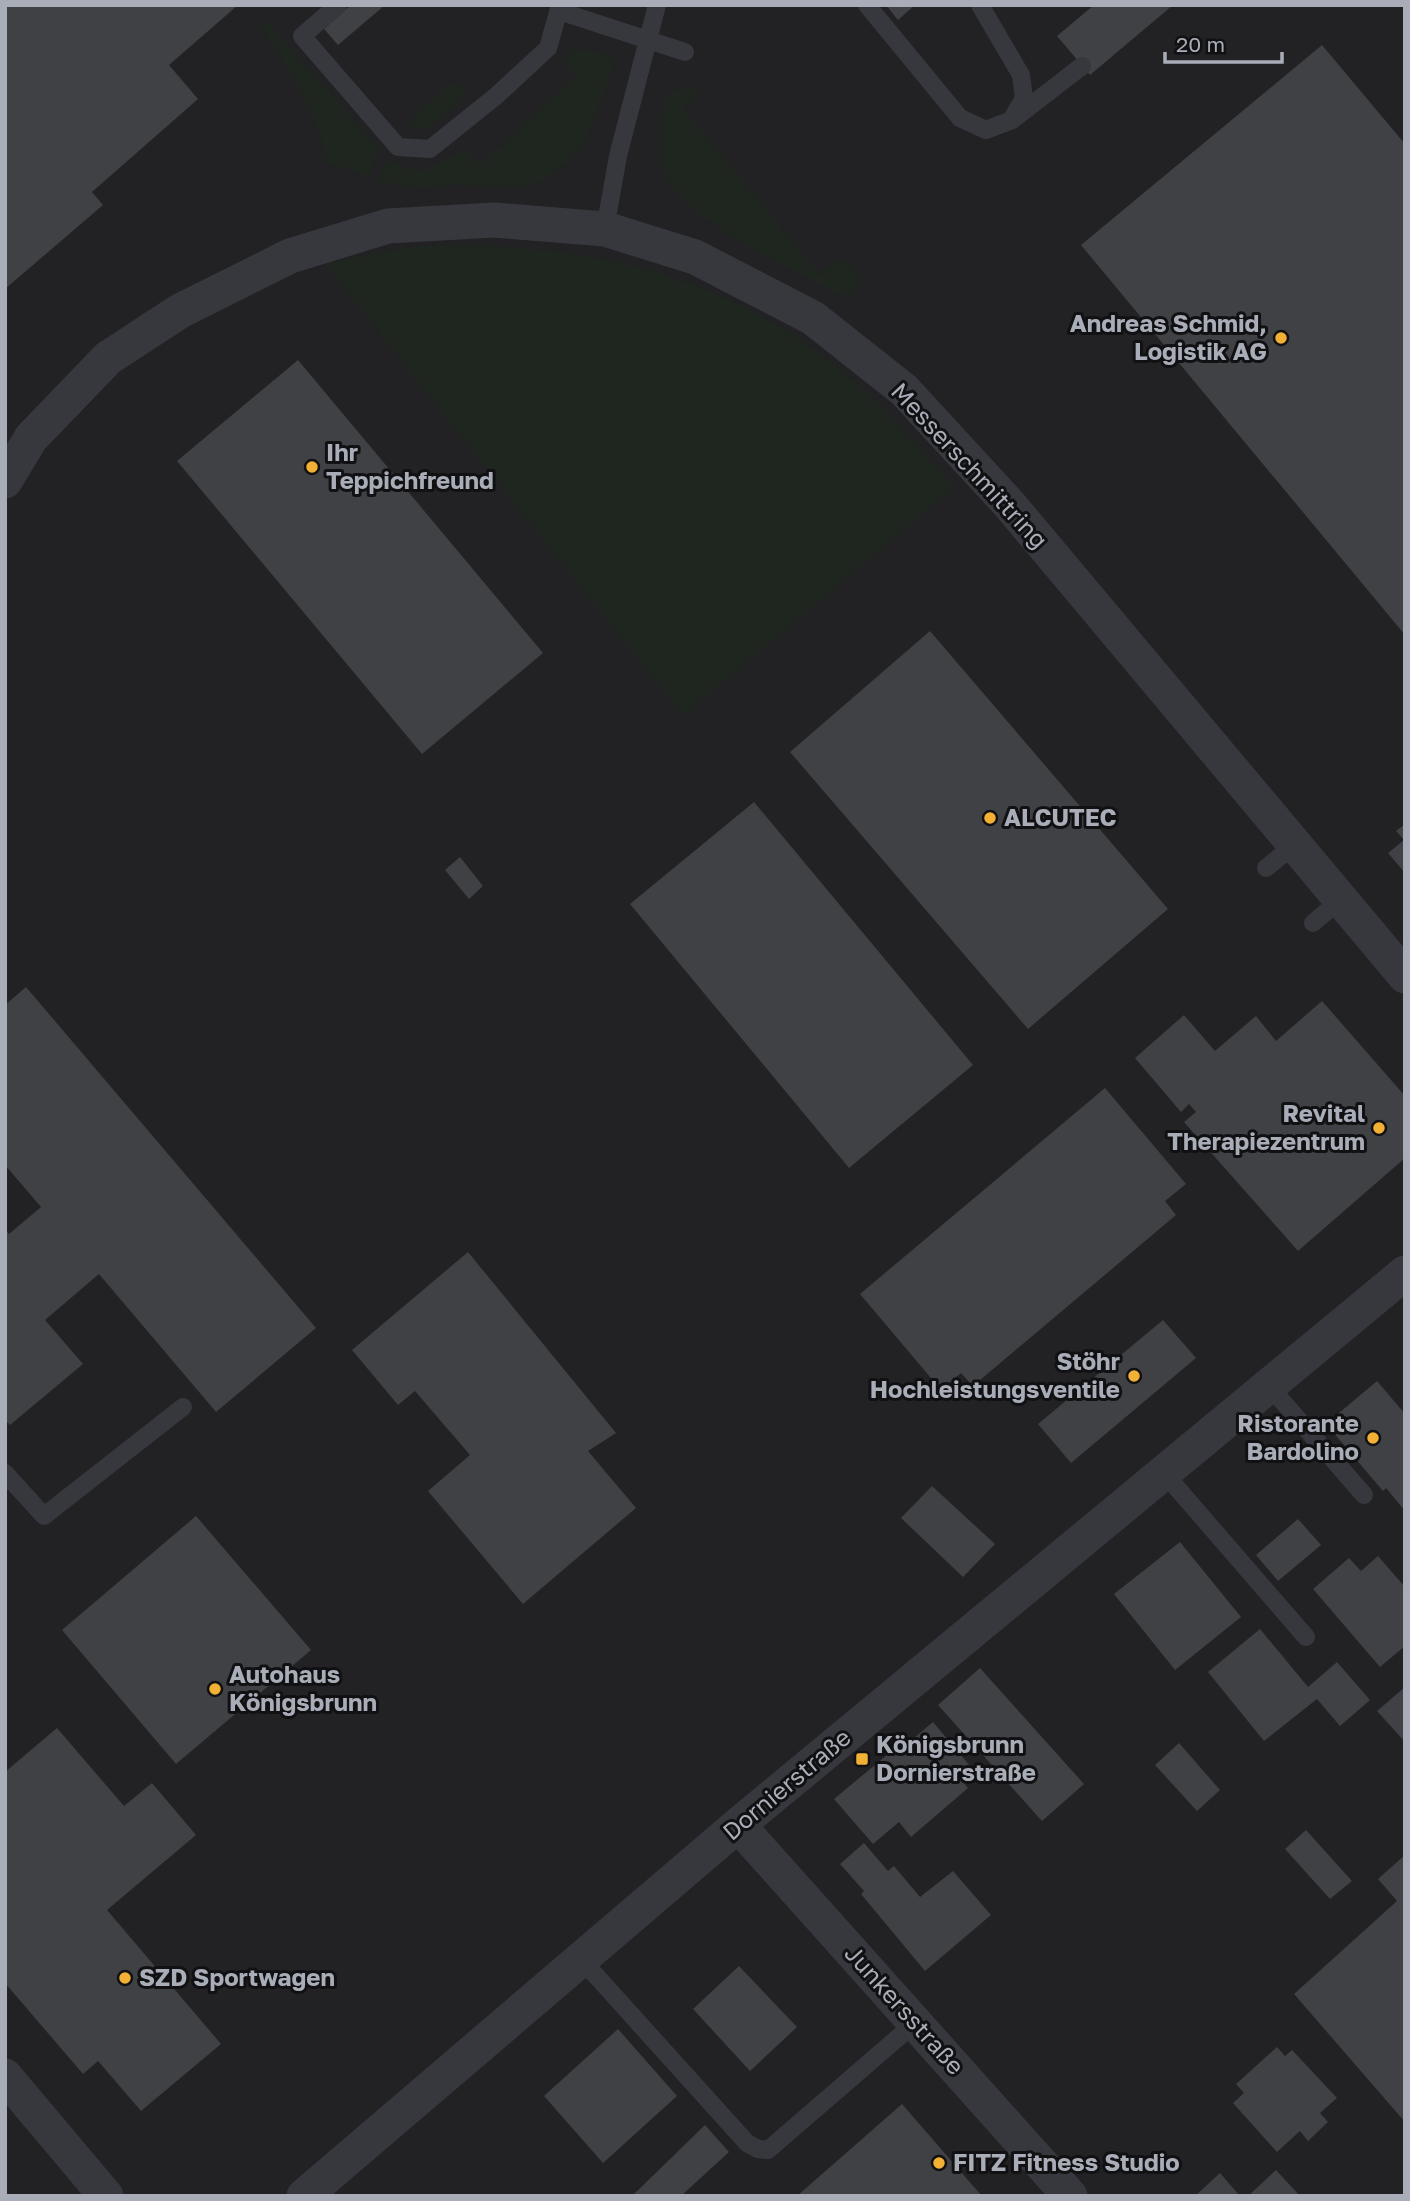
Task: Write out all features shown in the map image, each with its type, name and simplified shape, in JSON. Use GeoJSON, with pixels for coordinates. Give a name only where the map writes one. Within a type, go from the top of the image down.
{"type":"FeatureCollection","features":[{"type":"Feature","properties":{"kind":"street","name":"Messerschmittring"},"geometry":{"type":"LineString","coordinates":[[5,481],[32,438],[107,358],[180,311],[290,256],[388,226],[494,220],[605,229],[695,257],[813,318],[904,390],[1009,504],[1405,976]]}},
{"type":"Feature","properties":{"kind":"street","name":"Dornierstraße"},"geometry":{"type":"LineString","coordinates":[[304,2196],[738,1825],[1405,1273]]}},
{"type":"Feature","properties":{"kind":"street","name":"Junkersstraße"},"geometry":{"type":"LineString","coordinates":[[738,1825],[1070,2196]]}},
{"type":"Feature","properties":{"kind":"street"},"geometry":{"type":"LineString","coordinates":[[5,2076],[106,2196]]}},
{"type":"Feature","properties":{"kind":"lane"},"geometry":{"type":"LineString","coordinates":[[338,5],[302,36],[398,147],[430,149],[496,96],[548,48],[559,8],[685,52]]}},
{"type":"Feature","properties":{"kind":"lane"},"geometry":{"type":"LineString","coordinates":[[605,229],[618,156],[657,5]]}},
{"type":"Feature","properties":{"kind":"lane"},"geometry":{"type":"LineString","coordinates":[[867,5],[960,118],[986,130],[1012,121],[1082,66]]}},
{"type":"Feature","properties":{"kind":"lane"},"geometry":{"type":"LineString","coordinates":[[980,5],[1020,75],[1024,98],[1012,121]]}},
{"type":"Feature","properties":{"kind":"lane"},"geometry":{"type":"LineString","coordinates":[[1266,868],[1294,845]]}},
{"type":"Feature","properties":{"kind":"lane"},"geometry":{"type":"LineString","coordinates":[[1313,923],[1340,900]]}},
{"type":"Feature","properties":{"kind":"lane"},"geometry":{"type":"LineString","coordinates":[[1269,1386],[1364,1495]]}},
{"type":"Feature","properties":{"kind":"lane"},"geometry":{"type":"LineString","coordinates":[[5,1473],[44,1516],[183,1407]]}},
{"type":"Feature","properties":{"kind":"lane"},"geometry":{"type":"LineString","coordinates":[[1164,1473],[1306,1637]]}},
{"type":"Feature","properties":{"kind":"lane"},"geometry":{"type":"LineString","coordinates":[[581,1959],[747,2143],[758,2149],[768,2150],[915,2023]]}},
{"type":"Feature","properties":{"kind":"shaded area"},"geometry":{"type":"Polygon","coordinates":[[[5,5],[1405,5],[1405,2196],[5,2196],[5,5]]]}},
{"type":"Feature","properties":{"kind":"shaded area"},"geometry":{"type":"Polygon","coordinates":[[[265,20],[378,147],[368,177],[327,162],[309,107],[291,73],[259,25],[265,20]]]}},
{"type":"Feature","properties":{"kind":"shaded area"},"geometry":{"type":"Polygon","coordinates":[[[583,49],[604,53],[615,62],[587,137],[572,158],[546,179],[530,186],[440,185],[426,189],[377,181],[389,159],[392,163],[421,172],[464,150],[481,165],[577,75],[564,62],[572,52],[583,49]]]}},
{"type":"Feature","properties":{"kind":"shaded area"},"geometry":{"type":"Polygon","coordinates":[[[455,80],[465,91],[462,100],[426,130],[415,128],[408,121],[455,80]]]}},
{"type":"Feature","properties":{"kind":"shaded area"},"geometry":{"type":"Polygon","coordinates":[[[680,88],[697,89],[698,94],[682,107],[820,275],[841,258],[864,280],[844,298],[716,226],[675,190],[665,173],[661,135],[665,97],[680,88]]]}},
{"type":"Feature","properties":{"kind":"shaded area"},"geometry":{"type":"Polygon","coordinates":[[[418,246],[523,248],[625,264],[720,296],[765,318],[809,346],[866,391],[955,487],[683,715],[324,263],[418,246]]]}},
{"type":"Feature","properties":{"kind":"building"},"geometry":{"type":"Polygon","coordinates":[[[5,5],[238,5],[169,65],[198,99],[92,192],[103,205],[5,289],[5,5]]]}},
{"type":"Feature","properties":{"kind":"building"},"geometry":{"type":"Polygon","coordinates":[[[351,5],[385,5],[338,45],[324,29],[351,5]]]}},
{"type":"Feature","properties":{"kind":"building"},"geometry":{"type":"Polygon","coordinates":[[[886,5],[915,5],[898,20],[886,5]]]}},
{"type":"Feature","properties":{"kind":"building"},"geometry":{"type":"Polygon","coordinates":[[[1094,5],[1173,5],[1090,75],[1057,36],[1094,5]]]}},
{"type":"Feature","properties":{"kind":"building","name":"Andreas Schmid, Logistik AG"},"geometry":{"type":"Polygon","coordinates":[[[1322,45],[1405,144],[1405,635],[1081,245],[1322,45]]]}},
{"type":"Feature","properties":{"kind":"building"},"geometry":{"type":"Polygon","coordinates":[[[298,360],[543,653],[422,754],[177,461],[298,360]]]}},
{"type":"Feature","properties":{"kind":"building"},"geometry":{"type":"Polygon","coordinates":[[[930,631],[1168,909],[1028,1029],[790,752],[930,631]]]}},
{"type":"Feature","properties":{"kind":"building"},"geometry":{"type":"Polygon","coordinates":[[[754,802],[973,1065],[849,1168],[630,904],[754,802]]]}},
{"type":"Feature","properties":{"kind":"building"},"geometry":{"type":"Polygon","coordinates":[[[1405,824],[1405,873],[1388,853],[1404,840],[1396,831],[1405,824]]]}},
{"type":"Feature","properties":{"kind":"building"},"geometry":{"type":"Polygon","coordinates":[[[460,857],[483,886],[469,899],[445,870],[460,857]]]}},
{"type":"Feature","properties":{"kind":"building"},"geometry":{"type":"Polygon","coordinates":[[[26,987],[316,1328],[216,1412],[99,1274],[45,1320],[83,1364],[10,1425],[5,1420],[5,1229],[9,1234],[41,1207],[5,1165],[5,1005],[26,987]]]}},
{"type":"Feature","properties":{"kind":"building"},"geometry":{"type":"Polygon","coordinates":[[[1322,1001],[1405,1096],[1405,1158],[1298,1251],[1184,1122],[1196,1112],[1189,1104],[1181,1112],[1135,1058],[1184,1015],[1215,1051],[1256,1016],[1276,1041],[1322,1001]]]}},
{"type":"Feature","properties":{"kind":"building"},"geometry":{"type":"Polygon","coordinates":[[[1105,1088],[1186,1184],[1165,1201],[1176,1215],[973,1386],[961,1373],[941,1390],[860,1294],[1105,1088]]]}},
{"type":"Feature","properties":{"kind":"building"},"geometry":{"type":"Polygon","coordinates":[[[468,1252],[616,1433],[588,1451],[636,1508],[523,1604],[428,1491],[470,1455],[415,1391],[398,1405],[352,1350],[468,1252]]]}},
{"type":"Feature","properties":{"kind":"building"},"geometry":{"type":"Polygon","coordinates":[[[1163,1320],[1196,1358],[1071,1463],[1038,1424],[1163,1320]]]}},
{"type":"Feature","properties":{"kind":"building"},"geometry":{"type":"Polygon","coordinates":[[[1377,1381],[1405,1414],[1405,1511],[1386,1488],[1383,1491],[1326,1424],[1377,1381]]]}},
{"type":"Feature","properties":{"kind":"building"},"geometry":{"type":"Polygon","coordinates":[[[932,1486],[995,1544],[963,1577],[901,1518],[932,1486]]]}},
{"type":"Feature","properties":{"kind":"building"},"geometry":{"type":"Polygon","coordinates":[[[196,1516],[311,1650],[176,1764],[62,1630],[196,1516]]]}},
{"type":"Feature","properties":{"kind":"building"},"geometry":{"type":"Polygon","coordinates":[[[1298,1519],[1321,1545],[1278,1581],[1256,1555],[1298,1519]]]}},
{"type":"Feature","properties":{"kind":"building"},"geometry":{"type":"Polygon","coordinates":[[[1180,1542],[1241,1617],[1175,1670],[1114,1594],[1180,1542]]]}},
{"type":"Feature","properties":{"kind":"building"},"geometry":{"type":"Polygon","coordinates":[[[1378,1556],[1405,1587],[1405,1646],[1380,1667],[1313,1589],[1349,1558],[1361,1571],[1378,1556]]]}},
{"type":"Feature","properties":{"kind":"building"},"geometry":{"type":"Polygon","coordinates":[[[1260,1629],[1308,1687],[1337,1662],[1370,1700],[1340,1726],[1317,1699],[1264,1741],[1208,1672],[1260,1629]]]}},
{"type":"Feature","properties":{"kind":"building"},"geometry":{"type":"Polygon","coordinates":[[[980,1668],[1084,1784],[1042,1821],[938,1705],[980,1668]]]}},
{"type":"Feature","properties":{"kind":"building"},"geometry":{"type":"Polygon","coordinates":[[[1405,1687],[1405,1742],[1377,1711],[1405,1687]]]}},
{"type":"Feature","properties":{"kind":"building"},"geometry":{"type":"Polygon","coordinates":[[[933,1722],[976,1773],[964,1783],[968,1788],[911,1837],[899,1822],[873,1844],[834,1799],[899,1745],[901,1749],[933,1722]]]}},
{"type":"Feature","properties":{"kind":"building"},"geometry":{"type":"Polygon","coordinates":[[[57,1728],[124,1806],[152,1783],[196,1835],[107,1910],[221,2044],[141,2111],[98,2061],[83,2074],[5,1983],[5,1772],[57,1728]]]}},
{"type":"Feature","properties":{"kind":"building"},"geometry":{"type":"Polygon","coordinates":[[[1179,1743],[1220,1790],[1197,1811],[1155,1765],[1179,1743]]]}},
{"type":"Feature","properties":{"kind":"building"},"geometry":{"type":"Polygon","coordinates":[[[1306,1830],[1352,1881],[1330,1899],[1285,1849],[1306,1830]]]}},
{"type":"Feature","properties":{"kind":"building"},"geometry":{"type":"Polygon","coordinates":[[[864,1843],[888,1871],[894,1866],[920,1897],[953,1871],[991,1915],[925,1971],[861,1894],[864,1891],[840,1864],[864,1843]]]}},
{"type":"Feature","properties":{"kind":"building"},"geometry":{"type":"Polygon","coordinates":[[[1405,1855],[1405,2122],[1294,1994],[1397,1901],[1378,1879],[1405,1855]]]}},
{"type":"Feature","properties":{"kind":"building"},"geometry":{"type":"Polygon","coordinates":[[[739,1966],[797,2027],[750,2071],[693,2009],[739,1966]]]}},
{"type":"Feature","properties":{"kind":"building"},"geometry":{"type":"Polygon","coordinates":[[[618,2029],[677,2096],[603,2163],[544,2096],[618,2029]]]}},
{"type":"Feature","properties":{"kind":"building"},"geometry":{"type":"Polygon","coordinates":[[[1277,2047],[1285,2056],[1292,2050],[1337,2098],[1320,2113],[1328,2122],[1308,2141],[1300,2131],[1277,2152],[1233,2103],[1244,2093],[1236,2084],[1277,2047]]]}},
{"type":"Feature","properties":{"kind":"building"},"geometry":{"type":"Polygon","coordinates":[[[902,2104],[981,2195],[797,2196],[902,2104]]]}},
{"type":"Feature","properties":{"kind":"building"},"geometry":{"type":"Polygon","coordinates":[[[705,2125],[729,2152],[681,2196],[632,2196],[705,2125]]]}},
{"type":"Feature","properties":{"kind":"building"},"geometry":{"type":"Polygon","coordinates":[[[1276,2170],[1300,2196],[1248,2196],[1276,2170]]]}},
{"type":"Feature","properties":{"kind":"building"},"geometry":{"type":"Polygon","coordinates":[[[1220,2173],[1240,2196],[1195,2196],[1220,2173]]]}},
{"type":"Feature","properties":{"kind":"place","name":"Andreas Schmid, Logistik AG"},"geometry":{"type":"Point","coordinates":[1281,338]}},
{"type":"Feature","properties":{"kind":"place","name":"Ihr Teppichfreund"},"geometry":{"type":"Point","coordinates":[312,467]}},
{"type":"Feature","properties":{"kind":"place","name":"ALCUTEC"},"geometry":{"type":"Point","coordinates":[990,818]}},
{"type":"Feature","properties":{"kind":"place","name":"Revital Therapiezentrum"},"geometry":{"type":"Point","coordinates":[1379,1128]}},
{"type":"Feature","properties":{"kind":"place","name":"Stöhr Hochleistungsventile"},"geometry":{"type":"Point","coordinates":[1134,1376]}},
{"type":"Feature","properties":{"kind":"place","name":"Ristorante Bardolino"},"geometry":{"type":"Point","coordinates":[1373,1438]}},
{"type":"Feature","properties":{"kind":"place","name":"Autohaus Königsbrunn"},"geometry":{"type":"Point","coordinates":[215,1689]}},
{"type":"Feature","properties":{"kind":"place","name":"Königsbrunn Dornierstraße"},"geometry":{"type":"Point","coordinates":[862,1759]}},
{"type":"Feature","properties":{"kind":"place","name":"SZD Sportwagen"},"geometry":{"type":"Point","coordinates":[125,1978]}},
{"type":"Feature","properties":{"kind":"place","name":"FITZ Fitness Studio"},"geometry":{"type":"Point","coordinates":[939,2163]}}]}
